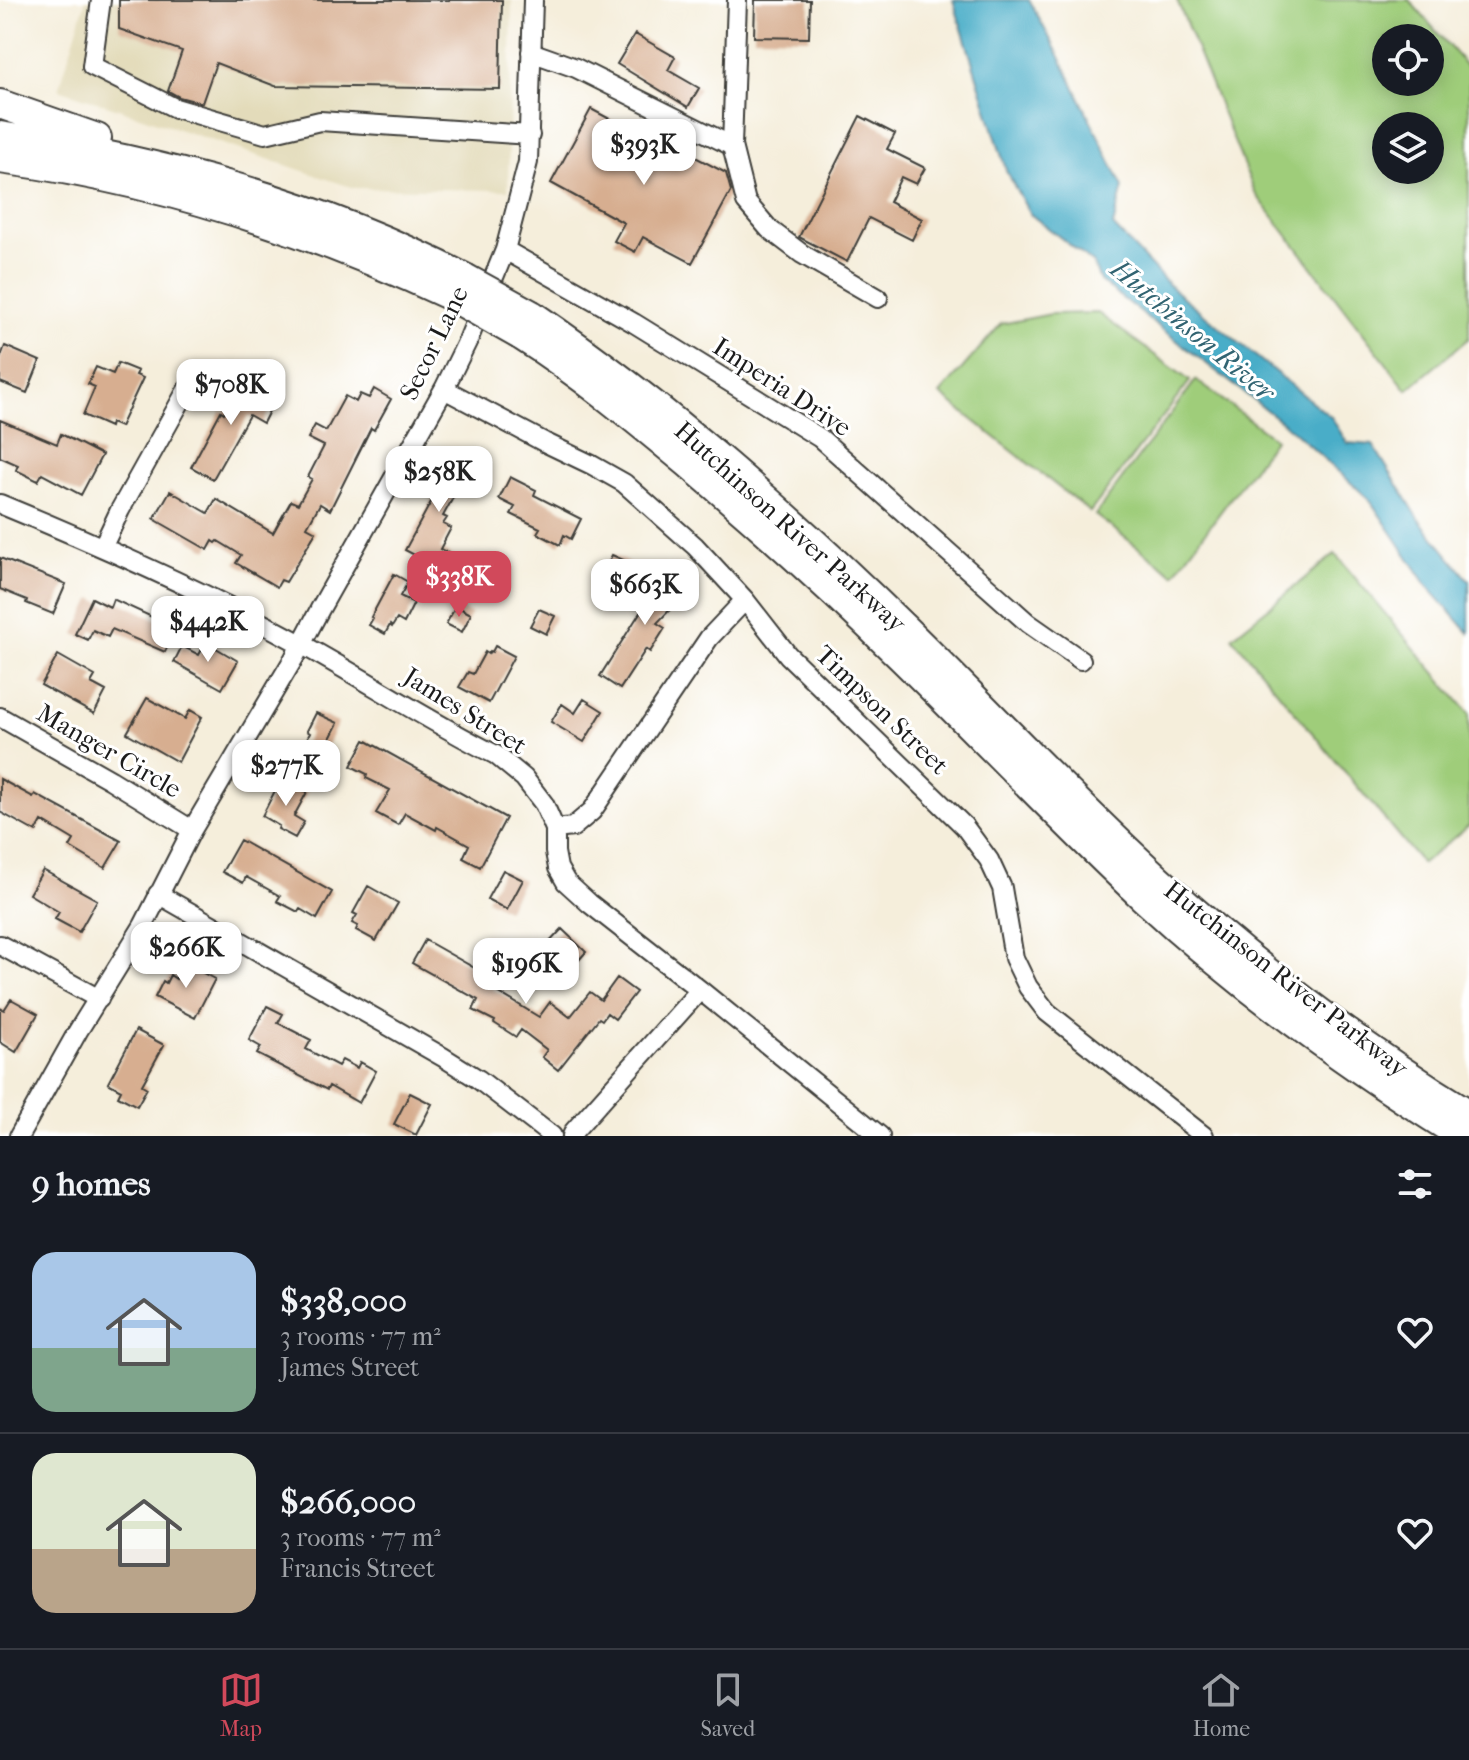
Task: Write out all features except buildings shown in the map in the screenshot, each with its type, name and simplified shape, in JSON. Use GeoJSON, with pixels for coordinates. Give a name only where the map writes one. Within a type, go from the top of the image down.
{"type":"FeatureCollection","features":[{"type":"Feature","properties":{"kind":"highway"},"geometry":{"type":"LineString","coordinates":[[0,104],[94,137],[159,167]]}},
{"type":"Feature","properties":{"kind":"highway","name":"Hutchinson River Parkway"},"geometry":{"type":"LineString","coordinates":[[0,136],[74,148],[254,192],[374,235],[458,287],[625,382],[794,525],[906,630],[1126,849],[1210,925],[1352,1036],[1469,1114]]}},
{"type":"Feature","properties":{"kind":"highway","name":"Hutchinson River Parkway"},"geometry":{"type":"LineString","coordinates":[[0,159],[95,176],[234,211],[393,269],[458,287]]}},
{"type":"Feature","properties":{"kind":"highway","name":"Hutchinson River Parkway"},"geometry":{"type":"LineString","coordinates":[[526,325],[581,376],[739,506],[807,567],[902,657],[1101,857],[1192,941],[1273,1008],[1339,1056],[1462,1136]]}},
{"type":"Feature","properties":{"kind":"street"},"geometry":{"type":"LineString","coordinates":[[101,0],[92,66],[175,108],[265,134],[320,121],[530,135]]}},
{"type":"Feature","properties":{"kind":"street","name":"Secor Lane"},"geometry":{"type":"LineString","coordinates":[[19,1136],[78,1031],[143,926],[192,830],[301,644],[444,389],[469,338],[505,250],[528,162],[533,0]]}},
{"type":"Feature","properties":{"kind":"street"},"geometry":{"type":"LineString","coordinates":[[737,0],[732,146],[746,202],[769,229],[802,254],[878,298]]}},
{"type":"Feature","properties":{"kind":"street"},"geometry":{"type":"LineString","coordinates":[[531,52],[576,68],[732,146]]}},
{"type":"Feature","properties":{"kind":"street","name":"Imperia Drive"},"geometry":{"type":"LineString","coordinates":[[505,250],[634,323],[820,438],[1028,623],[1081,660]]}},
{"type":"Feature","properties":{"kind":"street"},"geometry":{"type":"LineString","coordinates":[[103,546],[197,372]]}},
{"type":"Feature","properties":{"kind":"street","name":"Timpson Street"},"geometry":{"type":"LineString","coordinates":[[444,389],[624,483],[695,546],[745,600],[788,655],[964,826],[981,848],[1002,888],[1014,958],[1028,987],[1047,1012],[1204,1136]]}},
{"type":"Feature","properties":{"kind":"street","name":"James Street"},"geometry":{"type":"LineString","coordinates":[[0,504],[103,546],[210,597],[301,644],[504,761],[524,778],[551,816],[558,868],[566,882],[869,1133]]}},
{"type":"Feature","properties":{"kind":"street"},"geometry":{"type":"LineString","coordinates":[[555,829],[573,827],[592,811],[709,638],[745,600]]}},
{"type":"Feature","properties":{"kind":"street","name":"Manger Circle"},"geometry":{"type":"LineString","coordinates":[[0,717],[192,830]]}},
{"type":"Feature","properties":{"kind":"street"},"geometry":{"type":"LineString","coordinates":[[158,894],[443,1057],[478,1079],[552,1136]]}},
{"type":"Feature","properties":{"kind":"street"},"geometry":{"type":"LineString","coordinates":[[0,945],[99,999]]}},
{"type":"Feature","properties":{"kind":"street"},"geometry":{"type":"LineString","coordinates":[[572,1136],[700,990]]}},
{"type":"Feature","properties":{"kind":"shaded area"},"geometry":{"type":"Polygon","coordinates":[[[86,0],[512,0],[508,190],[354,188],[59,89],[86,0]]]}},
{"type":"Feature","properties":{"kind":"green space"},"geometry":{"type":"Polygon","coordinates":[[[1177,0],[1409,0],[1430,24],[1372,24],[1372,96],[1444,96],[1444,40],[1469,69],[1469,338],[1407,390],[1255,193],[1177,0]]]}},
{"type":"Feature","properties":{"kind":"green space"},"geometry":{"type":"Polygon","coordinates":[[[1098,313],[1190,381],[1090,512],[940,394],[1001,324],[1051,314],[1098,313]]]}},
{"type":"Feature","properties":{"kind":"green space"},"geometry":{"type":"Polygon","coordinates":[[[1196,380],[1275,439],[1174,574],[1095,515],[1196,380]]]}},
{"type":"Feature","properties":{"kind":"green space"},"geometry":{"type":"Polygon","coordinates":[[[1335,554],[1469,713],[1469,825],[1422,864],[1232,637],[1335,554]]]}},
{"type":"Feature","properties":{"kind":"water","name":"Hutchinson River"},"geometry":{"type":"Polygon","coordinates":[[[953,0],[1029,0],[1123,187],[1113,226],[1173,289],[1332,418],[1347,443],[1373,445],[1421,522],[1469,580],[1469,633],[1429,588],[1369,499],[1292,430],[1100,281],[1093,263],[1030,214],[1007,173],[953,0]]]}}]}
